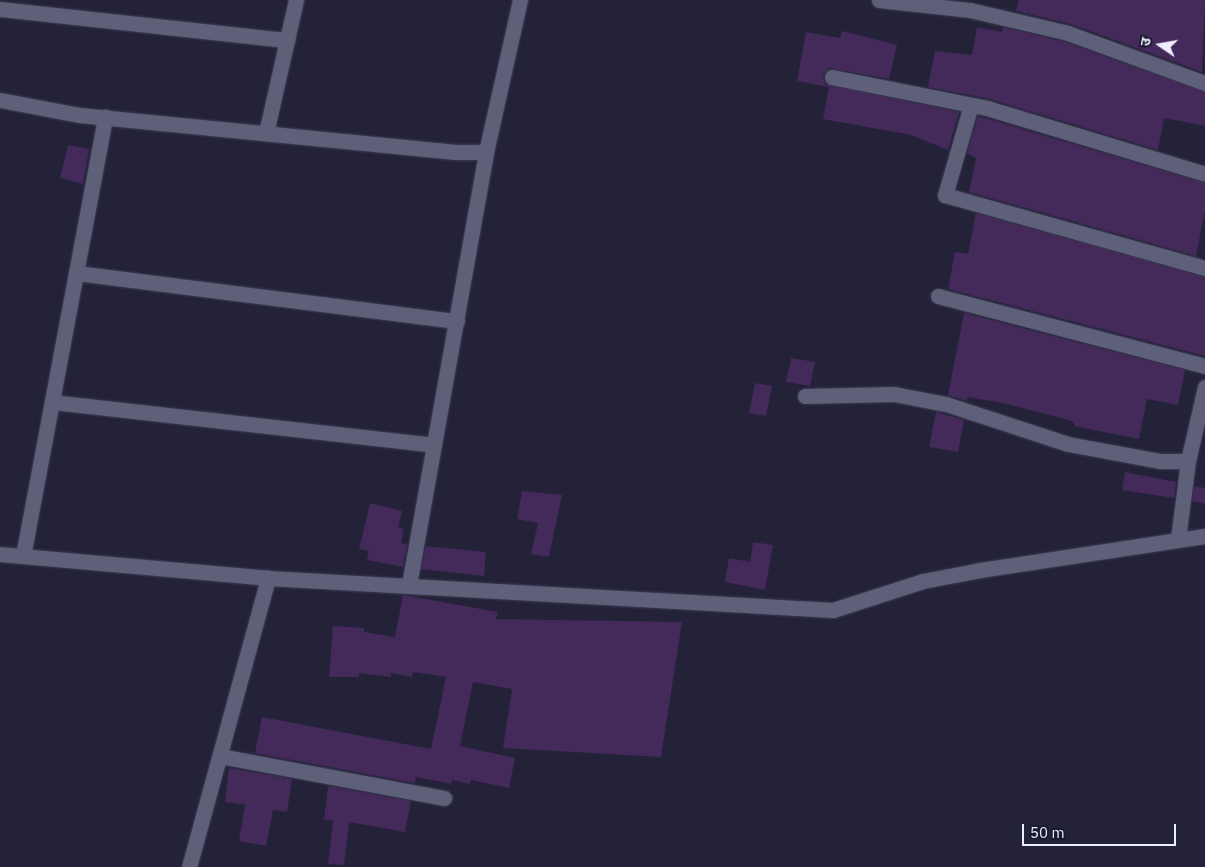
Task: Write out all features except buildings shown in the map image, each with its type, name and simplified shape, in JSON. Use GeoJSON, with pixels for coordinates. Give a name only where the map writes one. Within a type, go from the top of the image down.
{"type":"FeatureCollection","features":[{"type":"Feature","properties":{"kind":"street"},"geometry":{"type":"LineString","coordinates":[[266,134],[296,0]]}},
{"type":"Feature","properties":{"kind":"street"},"geometry":{"type":"LineString","coordinates":[[409,585],[486,152],[520,0]]}},
{"type":"Feature","properties":{"kind":"street"},"geometry":{"type":"LineString","coordinates":[[879,0],[970,10],[1068,33],[1205,83]]}},
{"type":"Feature","properties":{"kind":"street"},"geometry":{"type":"LineString","coordinates":[[0,9],[287,40]]}},
{"type":"Feature","properties":{"kind":"street"},"geometry":{"type":"LineString","coordinates":[[832,77],[971,105],[1205,174]]}},
{"type":"Feature","properties":{"kind":"street"},"geometry":{"type":"LineString","coordinates":[[0,100],[105,117],[453,152],[486,152]]}},
{"type":"Feature","properties":{"kind":"street"},"geometry":{"type":"LineString","coordinates":[[971,105],[945,195],[1205,268]]}},
{"type":"Feature","properties":{"kind":"street"},"geometry":{"type":"LineString","coordinates":[[23,556],[105,117]]}},
{"type":"Feature","properties":{"kind":"street"},"geometry":{"type":"LineString","coordinates":[[76,273],[457,321]]}},
{"type":"Feature","properties":{"kind":"street"},"geometry":{"type":"LineString","coordinates":[[938,296],[1205,366]]}},
{"type":"Feature","properties":{"kind":"street"},"geometry":{"type":"LineString","coordinates":[[1178,540],[1188,461],[1205,387]]}},
{"type":"Feature","properties":{"kind":"street"},"geometry":{"type":"LineString","coordinates":[[805,396],[894,394],[946,404],[1068,444],[1160,462],[1188,461]]}},
{"type":"Feature","properties":{"kind":"street"},"geometry":{"type":"LineString","coordinates":[[52,402],[434,445]]}},
{"type":"Feature","properties":{"kind":"street"},"geometry":{"type":"LineString","coordinates":[[0,554],[268,578],[833,610],[923,581],[1205,536]]}},
{"type":"Feature","properties":{"kind":"street"},"geometry":{"type":"LineString","coordinates":[[189,867],[268,578]]}},
{"type":"Feature","properties":{"kind":"street"},"geometry":{"type":"LineString","coordinates":[[220,756],[444,798]]}}]}
